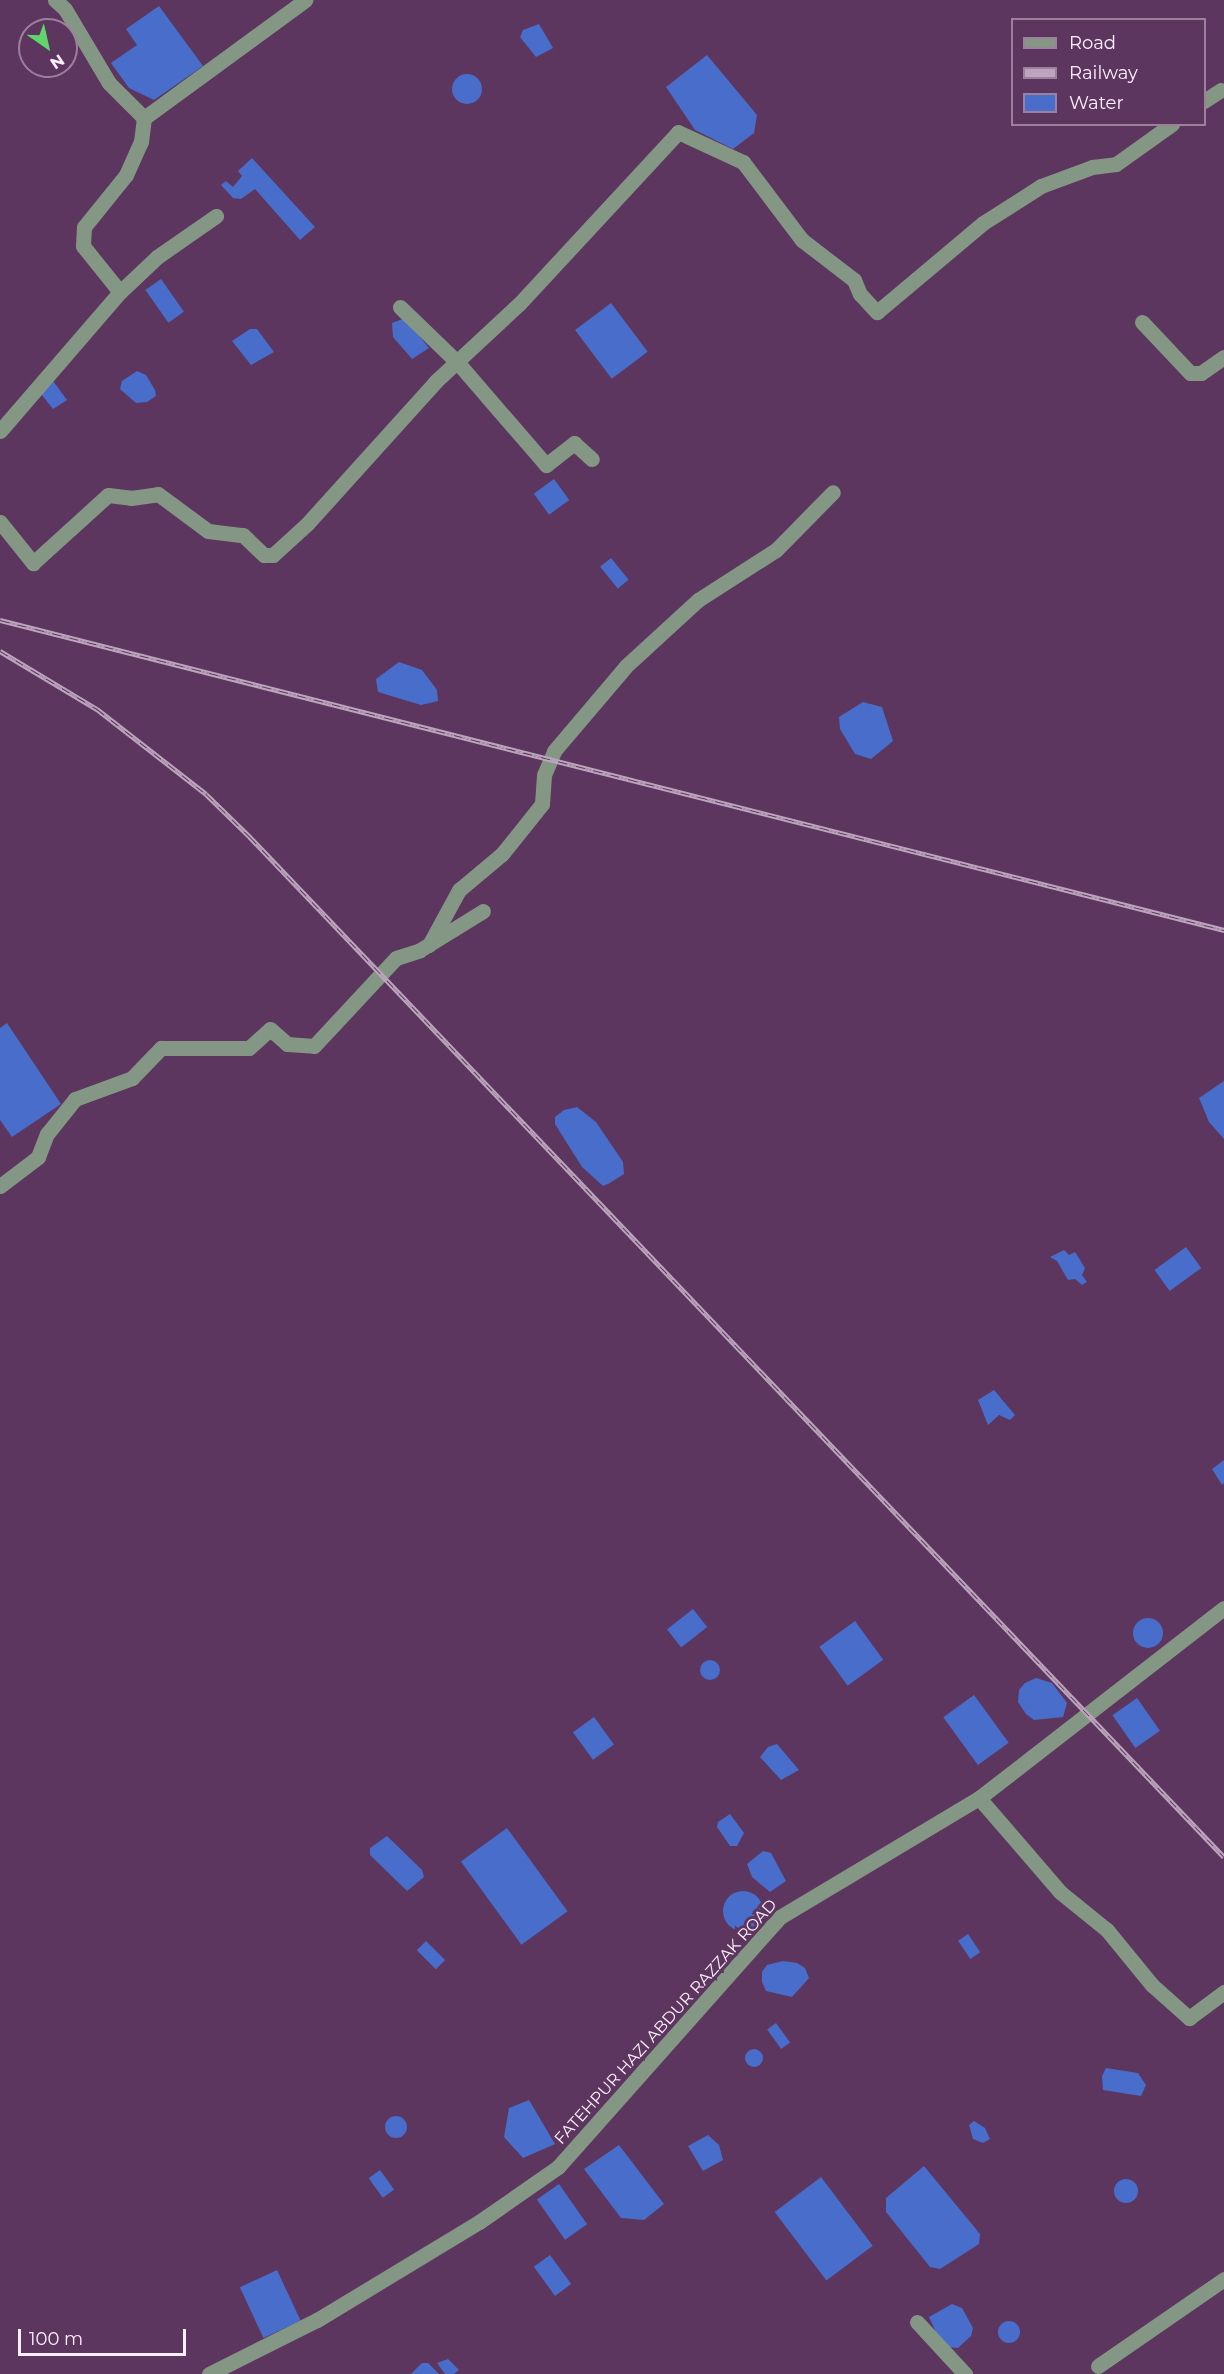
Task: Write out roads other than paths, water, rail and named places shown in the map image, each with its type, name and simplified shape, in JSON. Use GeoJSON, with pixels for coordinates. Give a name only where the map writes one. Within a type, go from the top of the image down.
{"type":"FeatureCollection","features":[{"type":"Feature","properties":{"kind":"street"},"geometry":{"type":"LineString","coordinates":[[55,0],[65,9],[110,83],[144,118]]}},
{"type":"Feature","properties":{"kind":"street"},"geometry":{"type":"LineString","coordinates":[[120,292],[83,246],[84,227],[126,175],[141,142],[144,118],[305,0]]}},
{"type":"Feature","properties":{"kind":"street"},"geometry":{"type":"LineString","coordinates":[[1206,100],[1221,90]]}},
{"type":"Feature","properties":{"kind":"street"},"geometry":{"type":"LineString","coordinates":[[0,522],[33,563],[108,495],[131,498],[158,494],[208,531],[243,535],[264,555],[273,555],[307,524],[392,428],[519,304],[678,132],[743,162],[802,240],[854,280],[860,294],[878,312],[983,223],[1041,186],[1092,167],[1116,164],[1169,126]]}},
{"type":"Feature","properties":{"kind":"street"},"geometry":{"type":"LineString","coordinates":[[0,431],[120,292],[157,257],[216,216]]}},
{"type":"Feature","properties":{"kind":"street"},"geometry":{"type":"LineString","coordinates":[[400,307],[458,363],[546,465],[574,443],[592,459]]}},
{"type":"Feature","properties":{"kind":"street"},"geometry":{"type":"LineString","coordinates":[[1142,322],[1190,373],[1201,374],[1224,357]]}},
{"type":"Feature","properties":{"kind":"street"},"geometry":{"type":"LineString","coordinates":[[429,945],[459,890],[502,854],[542,804],[544,776],[554,751],[626,666],[698,600],[776,550],[833,492]]}},
{"type":"Feature","properties":{"kind":"street"},"geometry":{"type":"LineString","coordinates":[[0,1186],[38,1157],[46,1134],[75,1099],[132,1078],[162,1048],[249,1048],[270,1029],[287,1044],[314,1046],[396,958],[429,945],[483,911]]}},
{"type":"Feature","properties":{"kind":"street","name":"FATEHPUR HAZI ABDUR RAZZAK ROAD"},"geometry":{"type":"LineString","coordinates":[[208,2374],[317,2320],[479,2222],[558,2167],[780,1917],[979,1798],[1224,1608]]}},
{"type":"Feature","properties":{"kind":"street"},"geometry":{"type":"LineString","coordinates":[[979,1798],[1060,1892],[1107,1930],[1152,1985],[1189,2018],[1224,1992]]}},
{"type":"Feature","properties":{"kind":"street"},"geometry":{"type":"LineString","coordinates":[[1096,2372],[1224,2279]]}},
{"type":"Feature","properties":{"kind":"street"},"geometry":{"type":"LineString","coordinates":[[917,2322],[965,2374]]}},
{"type":"Feature","properties":{"kind":"water"},"geometry":{"type":"Polygon","coordinates":[[[159,6],[203,66],[154,100],[129,88],[111,63],[137,45],[126,29],[159,6]]]}},
{"type":"Feature","properties":{"kind":"water"},"geometry":{"type":"Polygon","coordinates":[[[539,24],[553,48],[536,57],[520,37],[523,30],[539,24]]]}},
{"type":"Feature","properties":{"kind":"water"},"geometry":{"type":"Polygon","coordinates":[[[707,55],[757,115],[754,133],[733,149],[695,130],[666,87],[707,55]]]}},
{"type":"Feature","properties":{"kind":"water"},"geometry":{"type":"Polygon","coordinates":[[[467,74],[478,78],[482,89],[478,100],[467,104],[456,100],[452,89],[456,78],[467,74]]]}},
{"type":"Feature","properties":{"kind":"water"},"geometry":{"type":"Polygon","coordinates":[[[252,158],[315,227],[300,240],[255,189],[241,199],[233,198],[221,185],[226,181],[233,187],[242,176],[238,171],[252,158]]]}},
{"type":"Feature","properties":{"kind":"water"},"geometry":{"type":"Polygon","coordinates":[[[161,279],[184,312],[168,323],[145,290],[161,279]]]}},
{"type":"Feature","properties":{"kind":"water"},"geometry":{"type":"Polygon","coordinates":[[[611,303],[648,352],[612,379],[575,330],[611,303]]]}},
{"type":"Feature","properties":{"kind":"water"},"geometry":{"type":"Polygon","coordinates":[[[405,318],[429,348],[412,359],[393,337],[392,323],[405,318]]]}},
{"type":"Feature","properties":{"kind":"water"},"geometry":{"type":"Polygon","coordinates":[[[250,329],[257,329],[274,352],[251,365],[232,341],[250,329]]]}},
{"type":"Feature","properties":{"kind":"water"},"geometry":{"type":"Polygon","coordinates":[[[137,371],[146,375],[155,390],[156,396],[147,402],[136,403],[120,389],[122,381],[137,371]]]}},
{"type":"Feature","properties":{"kind":"water"},"geometry":{"type":"Polygon","coordinates":[[[53,381],[67,400],[53,409],[41,394],[53,381]]]}},
{"type":"Feature","properties":{"kind":"water"},"geometry":{"type":"Polygon","coordinates":[[[554,479],[569,500],[549,515],[534,494],[554,479]]]}},
{"type":"Feature","properties":{"kind":"water"},"geometry":{"type":"Polygon","coordinates":[[[611,558],[629,580],[618,589],[600,567],[611,558]]]}},
{"type":"Feature","properties":{"kind":"water"},"geometry":{"type":"Polygon","coordinates":[[[399,662],[422,670],[437,690],[438,701],[421,705],[378,692],[376,679],[399,662]]]}},
{"type":"Feature","properties":{"kind":"water"},"geometry":{"type":"Polygon","coordinates":[[[863,702],[882,707],[893,741],[871,759],[855,754],[840,729],[839,717],[863,702]]]}},
{"type":"Feature","properties":{"kind":"water"},"geometry":{"type":"Polygon","coordinates":[[[7,1023],[61,1104],[12,1137],[0,1120],[0,1028],[7,1023]]]}},
{"type":"Feature","properties":{"kind":"water"},"geometry":{"type":"Polygon","coordinates":[[[1224,1081],[1224,1139],[1209,1122],[1199,1098],[1224,1081]]]}},
{"type":"Feature","properties":{"kind":"water"},"geometry":{"type":"Polygon","coordinates":[[[577,1107],[596,1122],[623,1162],[624,1174],[603,1186],[582,1167],[555,1124],[555,1117],[564,1110],[577,1107]]]}},
{"type":"Feature","properties":{"kind":"water"},"geometry":{"type":"Polygon","coordinates":[[[1186,1247],[1201,1268],[1170,1291],[1154,1270],[1186,1247]]]}},
{"type":"Feature","properties":{"kind":"water"},"geometry":{"type":"Polygon","coordinates":[[[1064,1250],[1069,1255],[1075,1252],[1085,1268],[1082,1275],[1087,1282],[1082,1285],[1075,1279],[1068,1280],[1057,1261],[1050,1257],[1064,1250]]]}},
{"type":"Feature","properties":{"kind":"water"},"geometry":{"type":"Polygon","coordinates":[[[994,1390],[1015,1415],[1010,1420],[999,1415],[988,1425],[978,1400],[994,1390]]]}},
{"type":"Feature","properties":{"kind":"water"},"geometry":{"type":"Polygon","coordinates":[[[1224,1460],[1224,1483],[1222,1485],[1212,1469],[1224,1460]]]}},
{"type":"Feature","properties":{"kind":"water"},"geometry":{"type":"Polygon","coordinates":[[[693,1609],[707,1627],[681,1647],[667,1629],[693,1609]]]}},
{"type":"Feature","properties":{"kind":"water"},"geometry":{"type":"Polygon","coordinates":[[[1148,1618],[1159,1622],[1163,1633],[1159,1644],[1148,1648],[1137,1644],[1133,1633],[1137,1622],[1148,1618]]]}},
{"type":"Feature","properties":{"kind":"water"},"geometry":{"type":"Polygon","coordinates":[[[855,1621],[883,1660],[848,1686],[819,1647],[855,1621]]]}},
{"type":"Feature","properties":{"kind":"water"},"geometry":{"type":"Polygon","coordinates":[[[706,1660],[714,1660],[720,1666],[720,1674],[714,1680],[706,1680],[700,1674],[700,1666],[706,1660]]]}},
{"type":"Feature","properties":{"kind":"water"},"geometry":{"type":"Polygon","coordinates":[[[1036,1678],[1052,1683],[1067,1703],[1063,1717],[1034,1720],[1026,1714],[1018,1702],[1019,1690],[1025,1683],[1036,1678]]]}},
{"type":"Feature","properties":{"kind":"water"},"geometry":{"type":"Polygon","coordinates":[[[974,1695],[1009,1743],[978,1765],[943,1717],[974,1695]]]}},
{"type":"Feature","properties":{"kind":"water"},"geometry":{"type":"Polygon","coordinates":[[[1137,1698],[1160,1731],[1135,1748],[1112,1715],[1137,1698]]]}},
{"type":"Feature","properties":{"kind":"water"},"geometry":{"type":"Polygon","coordinates":[[[594,1717],[614,1745],[593,1760],[573,1732],[594,1717]]]}},
{"type":"Feature","properties":{"kind":"water"},"geometry":{"type":"Polygon","coordinates":[[[777,1744],[799,1770],[781,1780],[760,1757],[768,1747],[777,1744]]]}},
{"type":"Feature","properties":{"kind":"water"},"geometry":{"type":"Polygon","coordinates":[[[730,1814],[744,1833],[737,1846],[730,1846],[717,1827],[718,1822],[730,1814]]]}},
{"type":"Feature","properties":{"kind":"water"},"geometry":{"type":"Polygon","coordinates":[[[507,1828],[568,1911],[521,1945],[461,1862],[507,1828]]]}},
{"type":"Feature","properties":{"kind":"water"},"geometry":{"type":"Polygon","coordinates":[[[387,1836],[422,1870],[424,1877],[407,1891],[370,1855],[370,1848],[387,1836]]]}},
{"type":"Feature","properties":{"kind":"water"},"geometry":{"type":"Polygon","coordinates":[[[763,1851],[771,1853],[786,1881],[770,1892],[752,1877],[747,1864],[763,1851]]]}},
{"type":"Feature","properties":{"kind":"water"},"geometry":{"type":"Polygon","coordinates":[[[743,1891],[751,1892],[757,1897],[762,1903],[762,1919],[757,1925],[751,1930],[743,1931],[735,1930],[729,1925],[724,1919],[723,1911],[724,1903],[729,1897],[735,1892],[743,1891]]]}},
{"type":"Feature","properties":{"kind":"water"},"geometry":{"type":"Polygon","coordinates":[[[968,1934],[980,1952],[970,1959],[958,1941],[968,1934]]]}},
{"type":"Feature","properties":{"kind":"water"},"geometry":{"type":"Polygon","coordinates":[[[426,1941],[445,1960],[436,1969],[417,1950],[426,1941]]]}},
{"type":"Feature","properties":{"kind":"water"},"geometry":{"type":"Polygon","coordinates":[[[783,1961],[797,1963],[805,1968],[809,1978],[792,1997],[766,1991],[762,1982],[762,1972],[767,1965],[783,1961]]]}},
{"type":"Feature","properties":{"kind":"water"},"geometry":{"type":"Polygon","coordinates":[[[776,2023],[790,2042],[781,2049],[767,2029],[776,2023]]]}},
{"type":"Feature","properties":{"kind":"water"},"geometry":{"type":"Polygon","coordinates":[[[754,2049],[760,2052],[763,2058],[760,2064],[754,2067],[748,2064],[745,2058],[748,2052],[754,2049]]]}},
{"type":"Feature","properties":{"kind":"water"},"geometry":{"type":"Polygon","coordinates":[[[1106,2068],[1138,2073],[1146,2085],[1141,2096],[1103,2090],[1102,2076],[1106,2068]]]}},
{"type":"Feature","properties":{"kind":"water"},"geometry":{"type":"Polygon","coordinates":[[[529,2100],[555,2144],[523,2158],[504,2137],[509,2108],[529,2100]]]}},
{"type":"Feature","properties":{"kind":"water"},"geometry":{"type":"Polygon","coordinates":[[[396,2116],[404,2119],[407,2127],[404,2135],[396,2138],[388,2135],[385,2127],[388,2119],[396,2116]]]}},
{"type":"Feature","properties":{"kind":"water"},"geometry":{"type":"Polygon","coordinates":[[[974,2121],[985,2128],[990,2139],[983,2143],[973,2139],[969,2125],[974,2121]]]}},
{"type":"Feature","properties":{"kind":"water"},"geometry":{"type":"Polygon","coordinates":[[[708,2135],[719,2145],[723,2160],[703,2171],[688,2146],[708,2135]]]}},
{"type":"Feature","properties":{"kind":"water"},"geometry":{"type":"Polygon","coordinates":[[[619,2145],[664,2204],[644,2220],[621,2218],[584,2169],[619,2145]]]}},
{"type":"Feature","properties":{"kind":"water"},"geometry":{"type":"Polygon","coordinates":[[[924,2166],[980,2234],[979,2244],[940,2269],[930,2267],[886,2212],[886,2198],[924,2166]]]}},
{"type":"Feature","properties":{"kind":"water"},"geometry":{"type":"Polygon","coordinates":[[[380,2170],[394,2189],[383,2198],[369,2178],[380,2170]]]}},
{"type":"Feature","properties":{"kind":"water"},"geometry":{"type":"Polygon","coordinates":[[[821,2177],[873,2246],[826,2281],[775,2212],[821,2177]]]}},
{"type":"Feature","properties":{"kind":"water"},"geometry":{"type":"Polygon","coordinates":[[[1126,2179],[1135,2182],[1138,2191],[1135,2200],[1126,2203],[1117,2200],[1114,2191],[1117,2182],[1126,2179]]]}},
{"type":"Feature","properties":{"kind":"water"},"geometry":{"type":"Polygon","coordinates":[[[559,2184],[587,2224],[565,2240],[537,2199],[559,2184]]]}},
{"type":"Feature","properties":{"kind":"water"},"geometry":{"type":"Polygon","coordinates":[[[550,2255],[571,2284],[555,2296],[534,2267],[550,2255]]]}},
{"type":"Feature","properties":{"kind":"water"},"geometry":{"type":"Polygon","coordinates":[[[277,2270],[301,2321],[264,2338],[240,2287],[277,2270]]]}},
{"type":"Feature","properties":{"kind":"water"},"geometry":{"type":"Polygon","coordinates":[[[952,2304],[962,2308],[973,2328],[971,2336],[958,2348],[947,2347],[940,2341],[929,2317],[952,2304]]]}},
{"type":"Feature","properties":{"kind":"water"},"geometry":{"type":"Polygon","coordinates":[[[1009,2321],[1017,2324],[1020,2332],[1017,2340],[1009,2343],[1001,2340],[998,2332],[1001,2324],[1009,2321]]]}},
{"type":"Feature","properties":{"kind":"water"},"geometry":{"type":"Polygon","coordinates":[[[448,2359],[459,2370],[454,2374],[445,2374],[437,2363],[448,2359]]]}},
{"type":"Feature","properties":{"kind":"water"},"geometry":{"type":"Polygon","coordinates":[[[422,2363],[428,2363],[439,2374],[411,2374],[422,2363]]]}},
{"type":"Feature","properties":{"kind":"railway"},"geometry":{"type":"LineString","coordinates":[[0,620],[1224,930]]}},
{"type":"Feature","properties":{"kind":"railway"},"geometry":{"type":"LineString","coordinates":[[0,651],[97,709],[206,794],[250,837],[1224,1857]]}}]}
